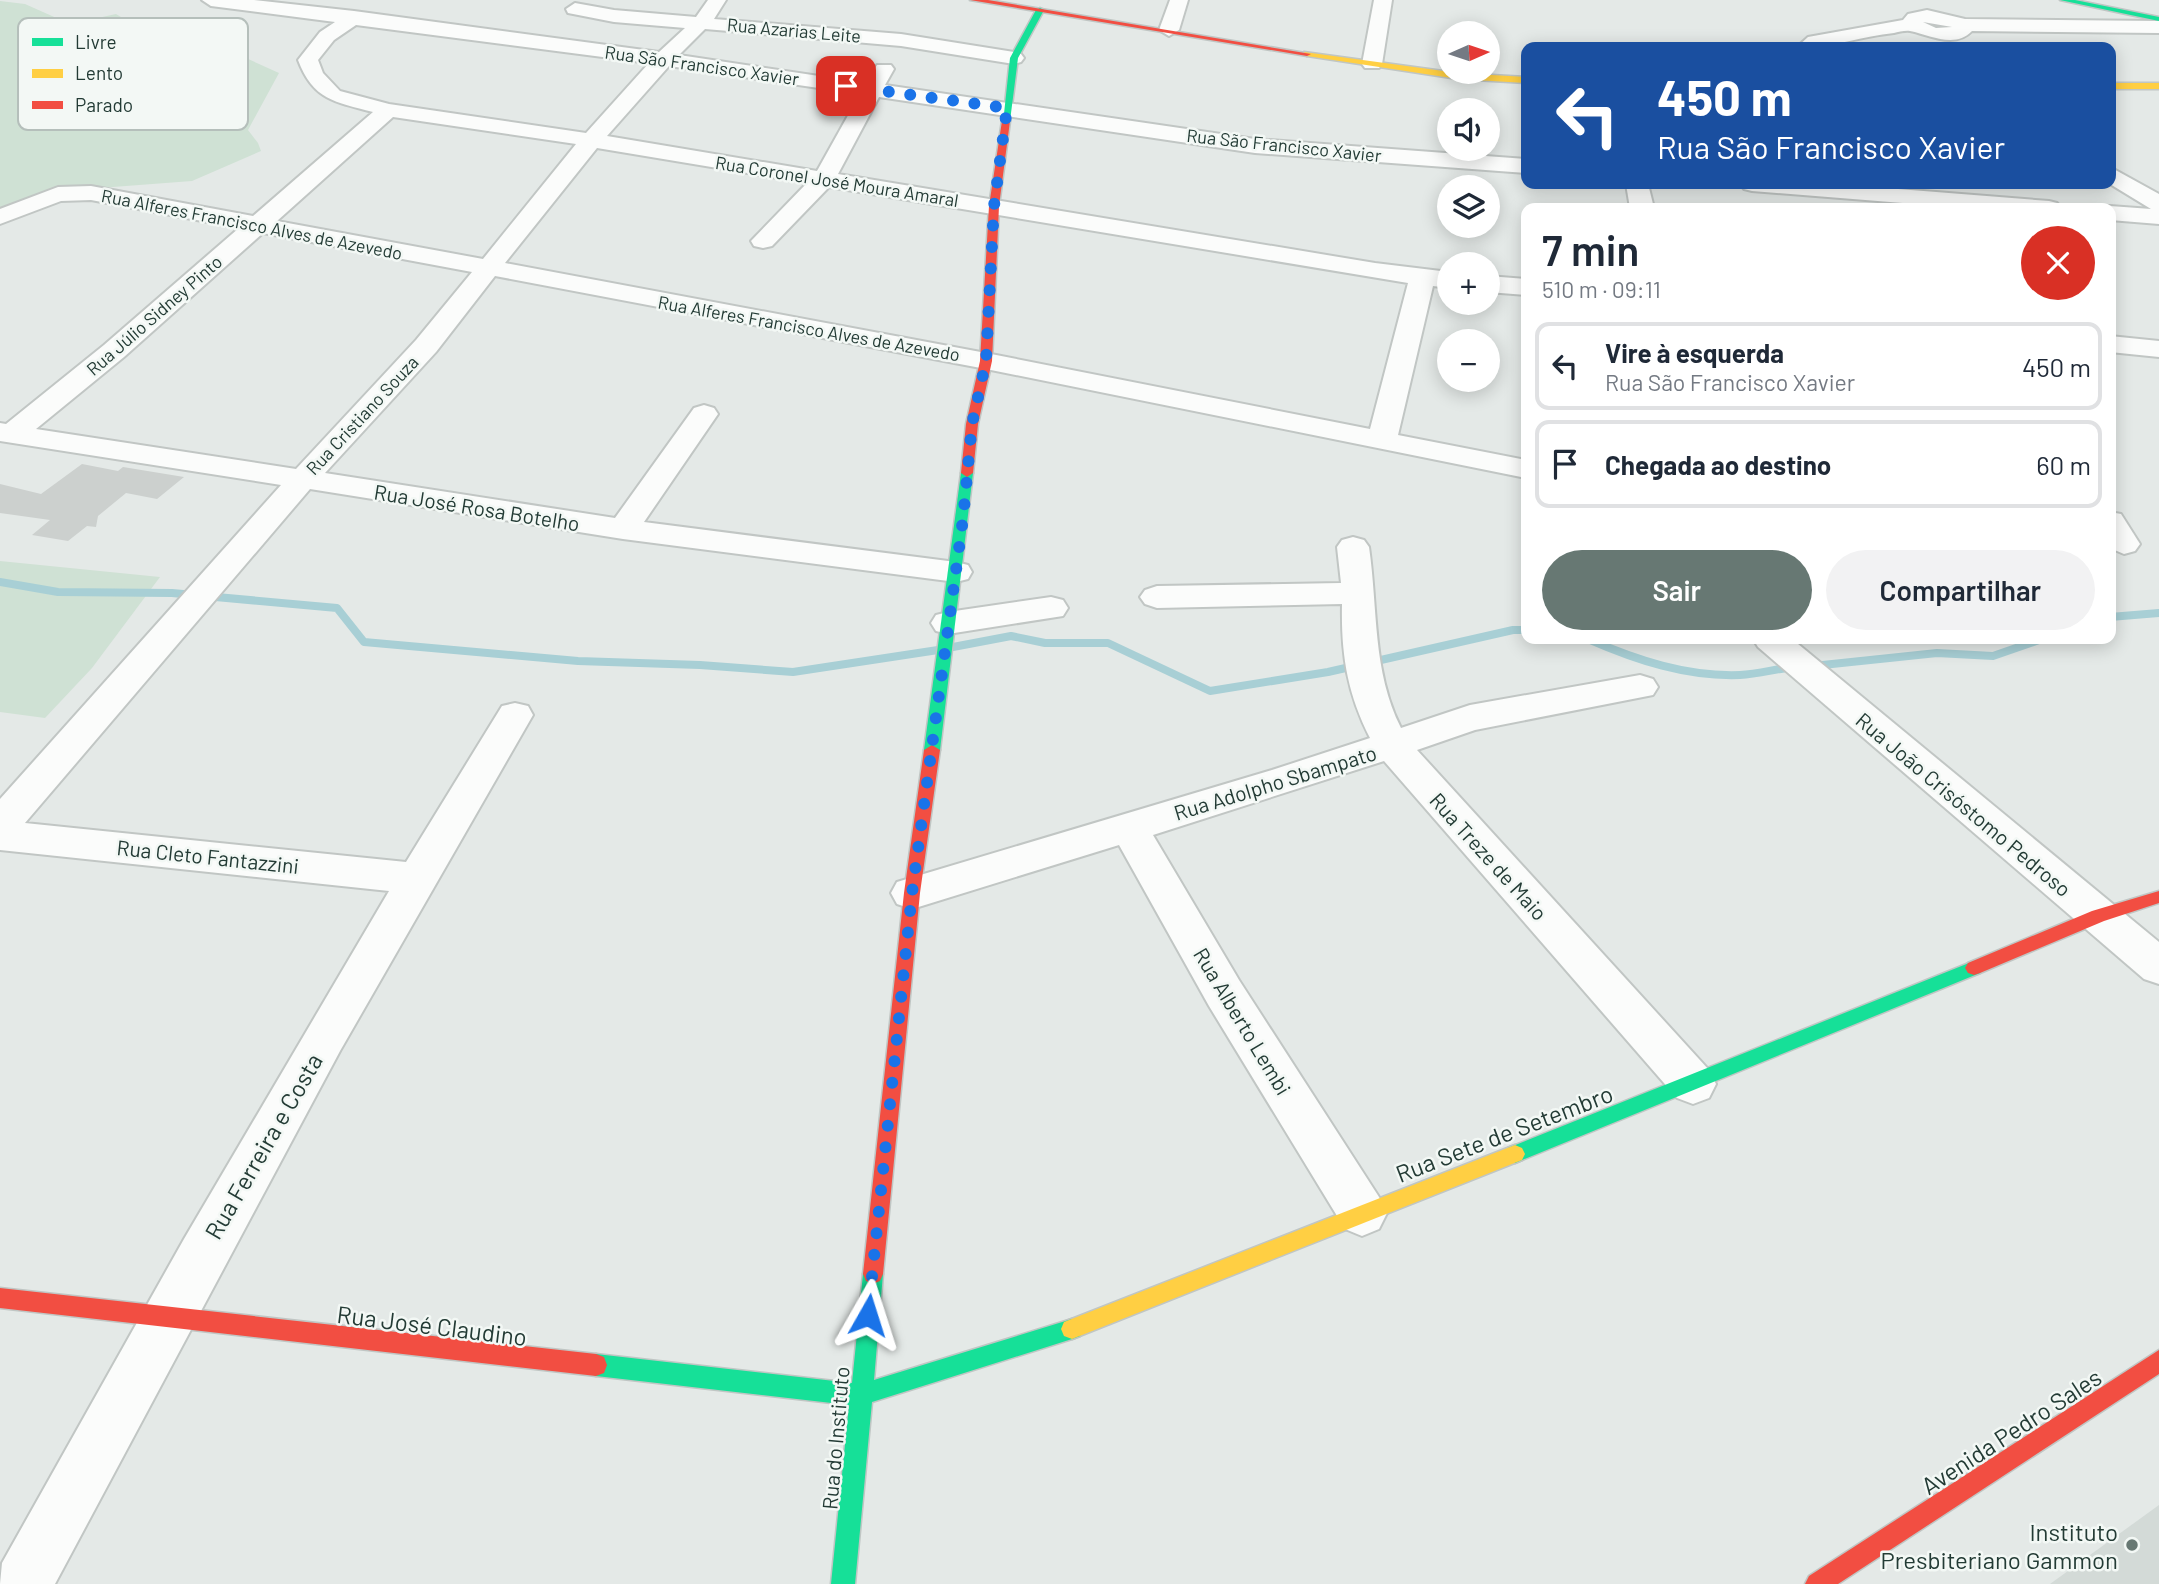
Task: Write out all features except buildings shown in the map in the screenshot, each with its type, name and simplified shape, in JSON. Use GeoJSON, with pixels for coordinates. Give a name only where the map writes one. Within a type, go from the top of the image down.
{"type":"FeatureCollection","features":[{"type":"Feature","properties":{"kind":"main road"},"geometry":{"type":"LineString","coordinates":[[974,0],[1372,64],[1458,76],[1521,80]]}},
{"type":"Feature","properties":{"kind":"main road"},"geometry":{"type":"LineString","coordinates":[[2064,0],[2159,19]]}},
{"type":"Feature","properties":{"kind":"main road","name":"Rua do Instituto"},"geometry":{"type":"LineString","coordinates":[[844,1584],[860,1395],[912,893],[956,572],[972,424],[986,361],[994,206],[1014,58],[1040,10]]}},
{"type":"Feature","properties":{"kind":"main road"},"geometry":{"type":"LineString","coordinates":[[2116,86],[2159,86]]}},
{"type":"Feature","properties":{"kind":"main road","name":"Rua Sete de Setembro"},"geometry":{"type":"LineString","coordinates":[[860,1395],[1046,1339],[1693,1084],[2098,916],[2159,897]]}},
{"type":"Feature","properties":{"kind":"main road","name":"Rua José Claudino"},"geometry":{"type":"LineString","coordinates":[[0,1298],[860,1395]]}},
{"type":"Feature","properties":{"kind":"main road","name":"Avenida Pedro Sales"},"geometry":{"type":"LineString","coordinates":[[1817,1584],[2159,1362]]}},
{"type":"Feature","properties":{"kind":"street","name":"Rua São Francisco Xavier"},"geometry":{"type":"LineString","coordinates":[[211,0],[664,59],[1255,146],[1521,166]]}},
{"type":"Feature","properties":{"kind":"street"},"geometry":{"type":"LineString","coordinates":[[1169,30],[1179,0]]}},
{"type":"Feature","properties":{"kind":"street"},"geometry":{"type":"LineString","coordinates":[[1372,64],[1383,0]]}},
{"type":"Feature","properties":{"kind":"street","name":"Rua Azarias Leite"},"geometry":{"type":"LineString","coordinates":[[575,9],[614,16],[710,11],[1014,58]]}},
{"type":"Feature","properties":{"kind":"street","name":"Rua Cristiano Souza"},"geometry":{"type":"LineString","coordinates":[[0,825],[302,481],[426,346],[591,140],[710,11]]}},
{"type":"Feature","properties":{"kind":"street"},"geometry":{"type":"LineString","coordinates":[[1814,42],[1882,28],[1912,25],[1911,20],[1927,16],[1951,20],[1962,25],[2159,27]]}},
{"type":"Feature","properties":{"kind":"street","name":"Rua Coronel José Moura Amaral"},"geometry":{"type":"LineString","coordinates":[[354,17],[327,36],[308,60],[314,75],[333,95],[388,110],[591,140],[1436,279]]}},
{"type":"Feature","properties":{"kind":"street"},"geometry":{"type":"LineString","coordinates":[[763,241],[823,180],[901,40]]}},
{"type":"Feature","properties":{"kind":"street","name":"Rua Júlio Sidney Pinto"},"geometry":{"type":"LineString","coordinates":[[6,433],[114,351],[388,110]]}},
{"type":"Feature","properties":{"kind":"street"},"geometry":{"type":"LineString","coordinates":[[2116,174],[2159,177]]}},
{"type":"Feature","properties":{"kind":"street"},"geometry":{"type":"LineString","coordinates":[[2116,177],[2159,204]]}},
{"type":"Feature","properties":{"kind":"street"},"geometry":{"type":"LineString","coordinates":[[1814,189],[1987,203]]}},
{"type":"Feature","properties":{"kind":"street","name":"Rua Alferes Francisco Alves de Azevedo"},"geometry":{"type":"LineString","coordinates":[[0,217],[58,194],[91,193],[986,361],[1521,468]]}},
{"type":"Feature","properties":{"kind":"street"},"geometry":{"type":"LineString","coordinates":[[2116,213],[2159,217]]}},
{"type":"Feature","properties":{"kind":"street"},"geometry":{"type":"LineString","coordinates":[[1382,440],[1436,279]]}},
{"type":"Feature","properties":{"kind":"street"},"geometry":{"type":"LineString","coordinates":[[1500,285],[1521,287]]}},
{"type":"Feature","properties":{"kind":"street"},"geometry":{"type":"LineString","coordinates":[[2116,345],[2159,349]]}},
{"type":"Feature","properties":{"kind":"street"},"geometry":{"type":"LineString","coordinates":[[623,529],[704,414]]}},
{"type":"Feature","properties":{"kind":"street","name":"Rua José Rosa Botelho"},"geometry":{"type":"LineString","coordinates":[[6,433],[623,529],[956,572]]}},
{"type":"Feature","properties":{"kind":"street","name":"Rua Treze de Maio"},"geometry":{"type":"LineString","coordinates":[[1353,547],[1364,673],[1373,708],[1392,746],[1693,1084]]}},
{"type":"Feature","properties":{"kind":"street"},"geometry":{"type":"LineString","coordinates":[[1157,597],[1359,593]]}},
{"type":"Feature","properties":{"kind":"street"},"geometry":{"type":"LineString","coordinates":[[948,623],[1051,608]]}},
{"type":"Feature","properties":{"kind":"street","name":"Rua João Crisóstomo Pedroso"},"geometry":{"type":"LineString","coordinates":[[1776,644],[2159,967]]}},
{"type":"Feature","properties":{"kind":"street","name":"Rua Adolpho Sbampato"},"geometry":{"type":"LineString","coordinates":[[912,893],[1392,746],[1470,719],[1640,687]]}},
{"type":"Feature","properties":{"kind":"street","name":"Rua Ferreira e Costa"},"geometry":{"type":"LineString","coordinates":[[23,1584],[166,1317],[416,878],[515,715]]}},
{"type":"Feature","properties":{"kind":"street","name":"Rua Alberto Lembi"},"geometry":{"type":"LineString","coordinates":[[1129,827],[1224,993],[1362,1213]]}},
{"type":"Feature","properties":{"kind":"street","name":"Rua Cleto Fantazzini"},"geometry":{"type":"LineString","coordinates":[[0,835],[416,878]]}},
{"type":"Feature","properties":{"kind":"shaded area","name":"Instituto Presbiteriano Gammon"},"geometry":{"type":"Polygon","coordinates":[[[2159,1505],[2159,1584],[2050,1584],[2159,1505]]]}},
{"type":"Feature","properties":{"kind":"green space"},"geometry":{"type":"Polygon","coordinates":[[[0,1],[25,4],[56,18],[18,18],[18,130],[248,130],[261,151],[192,181],[60,191],[0,210],[0,1]]]}},
{"type":"Feature","properties":{"kind":"green space"},"geometry":{"type":"Polygon","coordinates":[[[116,14],[123,18],[98,18],[116,14]]]}},
{"type":"Feature","properties":{"kind":"green space"},"geometry":{"type":"Polygon","coordinates":[[[248,59],[279,73],[248,130],[248,59]]]}},
{"type":"Feature","properties":{"kind":"green space"},"geometry":{"type":"Polygon","coordinates":[[[0,561],[160,577],[92,668],[45,718],[0,712],[0,561]]]}},
{"type":"Feature","properties":{"kind":"waterway"},"geometry":{"type":"LineString","coordinates":[[0,582],[58,592],[172,593],[337,608],[364,642],[578,661],[700,665],[793,672],[938,650]]}},
{"type":"Feature","properties":{"kind":"waterway"},"geometry":{"type":"LineString","coordinates":[[2116,617],[2159,613]]}},
{"type":"Feature","properties":{"kind":"waterway"},"geometry":{"type":"LineString","coordinates":[[953,647],[1011,636],[1045,643],[1108,643],[1210,691],[1328,672],[1521,630]]}},
{"type":"Feature","properties":{"kind":"waterway"},"geometry":{"type":"LineString","coordinates":[[1600,644],[1662,666],[1701,673],[1740,675],[1794,667]]}},
{"type":"Feature","properties":{"kind":"waterway"},"geometry":{"type":"LineString","coordinates":[[1813,666],[1937,653],[1993,656],[2028,644]]}},
{"type":"Feature","properties":{"kind":"traffic: fast"},"geometry":{"type":"LineString","coordinates":[[2064,0],[2159,19]]}},
{"type":"Feature","properties":{"kind":"traffic: fast"},"geometry":{"type":"LineString","coordinates":[[1006,121],[1014,58],[1040,10]]}},
{"type":"Feature","properties":{"kind":"traffic: fast"},"geometry":{"type":"LineString","coordinates":[[932,750],[967,473]]}},
{"type":"Feature","properties":{"kind":"traffic: fast"},"geometry":{"type":"LineString","coordinates":[[1515,1154],[1974,968]]}},
{"type":"Feature","properties":{"kind":"traffic: fast"},"geometry":{"type":"LineString","coordinates":[[843,1584],[873,1274]]}},
{"type":"Feature","properties":{"kind":"traffic: fast"},"geometry":{"type":"LineString","coordinates":[[596,1365],[860,1395],[1072,1329]]}},
{"type":"Feature","properties":{"kind":"traffic: slow"},"geometry":{"type":"LineString","coordinates":[[1307,54],[1458,76],[1521,80]]}},
{"type":"Feature","properties":{"kind":"traffic: slow"},"geometry":{"type":"LineString","coordinates":[[2116,86],[2159,86]]}},
{"type":"Feature","properties":{"kind":"traffic: slow"},"geometry":{"type":"LineString","coordinates":[[1072,1329],[1515,1154]]}},
{"type":"Feature","properties":{"kind":"traffic: jam"},"geometry":{"type":"LineString","coordinates":[[974,0],[1307,54]]}},
{"type":"Feature","properties":{"kind":"traffic: jam"},"geometry":{"type":"LineString","coordinates":[[967,473],[972,424],[986,361],[994,206],[1006,121]]}},
{"type":"Feature","properties":{"kind":"traffic: jam"},"geometry":{"type":"LineString","coordinates":[[873,1274],[912,893],[932,750]]}},
{"type":"Feature","properties":{"kind":"traffic: jam"},"geometry":{"type":"LineString","coordinates":[[1974,968],[2098,916],[2159,897]]}},
{"type":"Feature","properties":{"kind":"traffic: jam"},"geometry":{"type":"LineString","coordinates":[[0,1298],[596,1365]]}},
{"type":"Feature","properties":{"kind":"traffic: jam"},"geometry":{"type":"LineString","coordinates":[[1817,1584],[2159,1361]]}},
{"type":"Feature","properties":{"kind":"place","name":"Instituto Presbiteriano Gammon"},"geometry":{"type":"Point","coordinates":[2132,1545]}},
{"type":"Feature","properties":{"kind":"route"},"geometry":{"type":"LineString","coordinates":[[846,86],[1007,108],[994,206],[986,361],[972,424],[963,519],[912,893],[868,1315]]}}]}
